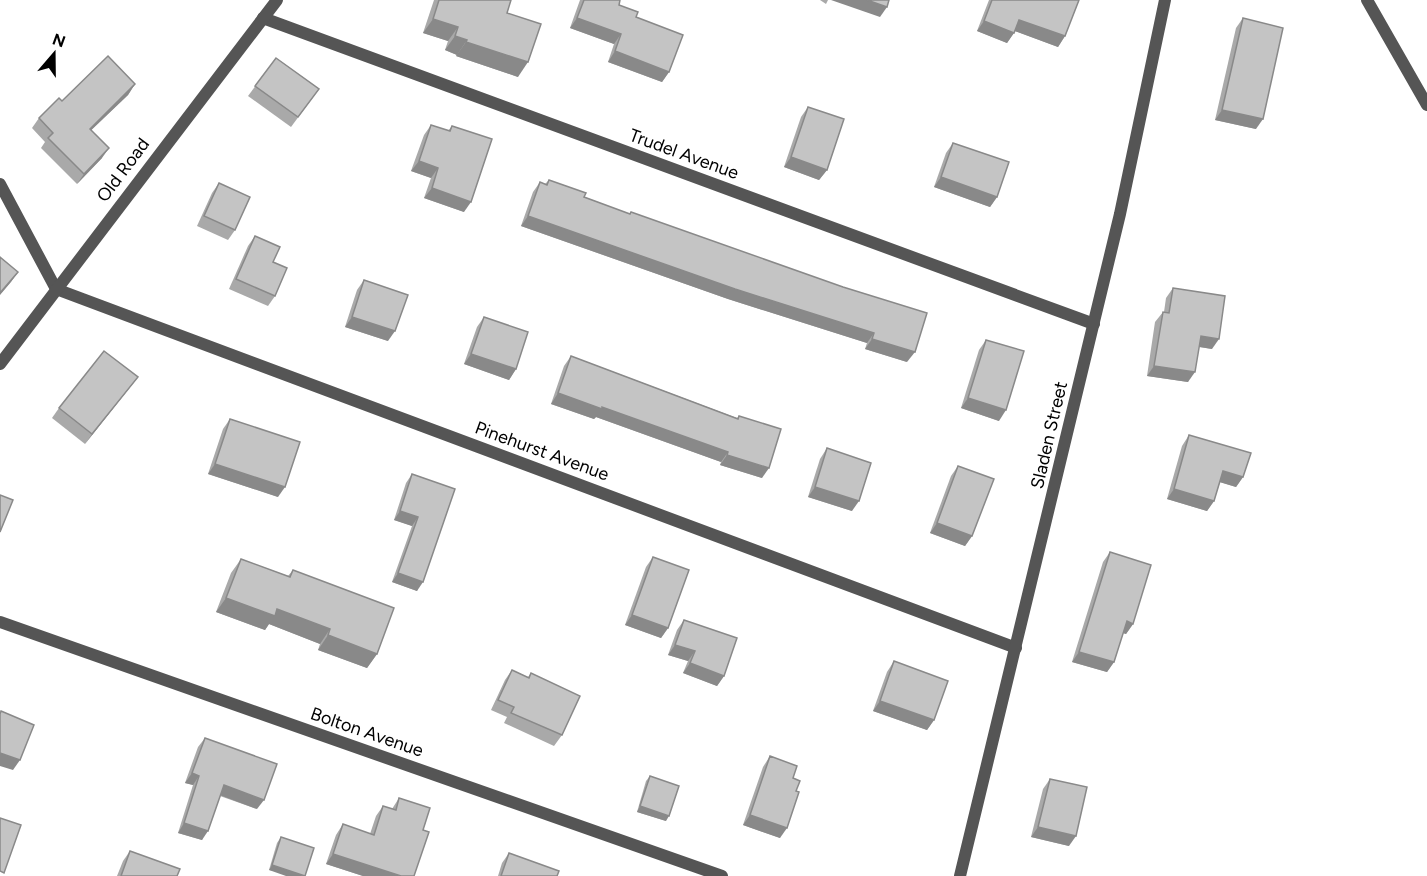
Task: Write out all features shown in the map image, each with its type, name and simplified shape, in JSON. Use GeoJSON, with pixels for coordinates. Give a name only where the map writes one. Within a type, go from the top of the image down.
{"type":"FeatureCollection","features":[{"type":"Feature","properties":{"kind":"street","name":"Old Road"},"geometry":{"type":"LineString","coordinates":[[0,364],[277,0]]}},
{"type":"Feature","properties":{"kind":"street","name":"Sladen Street"},"geometry":{"type":"LineString","coordinates":[[960,876],[1120,214],[1165,0]]}},
{"type":"Feature","properties":{"kind":"street"},"geometry":{"type":"LineString","coordinates":[[1367,0],[1427,105]]}},
{"type":"Feature","properties":{"kind":"street","name":"Trudel Avenue"},"geometry":{"type":"LineString","coordinates":[[263,18],[1094,324]]}},
{"type":"Feature","properties":{"kind":"street"},"geometry":{"type":"LineString","coordinates":[[0,184],[56,289]]}},
{"type":"Feature","properties":{"kind":"street","name":"Pinehurst Avenue"},"geometry":{"type":"LineString","coordinates":[[56,289],[1016,648]]}},
{"type":"Feature","properties":{"kind":"street","name":"Bolton Avenue"},"geometry":{"type":"LineString","coordinates":[[0,622],[722,876]]}},
{"type":"Feature","properties":{"kind":"building"},"geometry":{"type":"Polygon","coordinates":[[[439,0],[511,0],[507,13],[541,24],[528,62],[466,42],[467,40],[455,36],[458,27],[433,19],[439,0]]]}},
{"type":"Feature","properties":{"kind":"building"},"geometry":{"type":"Polygon","coordinates":[[[584,0],[620,0],[619,5],[638,12],[636,17],[683,35],[669,72],[615,51],[621,34],[577,18],[584,0]]]}},
{"type":"Feature","properties":{"kind":"building"},"geometry":{"type":"Polygon","coordinates":[[[867,0],[889,0],[887,7],[867,0]]]}},
{"type":"Feature","properties":{"kind":"building"},"geometry":{"type":"Polygon","coordinates":[[[992,0],[1079,0],[1065,36],[1019,20],[1014,33],[984,21],[992,0]]]}},
{"type":"Feature","properties":{"kind":"building"},"geometry":{"type":"Polygon","coordinates":[[[1243,18],[1283,28],[1263,119],[1222,110],[1243,18]]]}},
{"type":"Feature","properties":{"kind":"building"},"geometry":{"type":"Polygon","coordinates":[[[108,56],[135,84],[90,129],[109,148],[84,174],[48,138],[53,133],[39,118],[59,98],[62,101],[108,56]]]}},
{"type":"Feature","properties":{"kind":"building"},"geometry":{"type":"Polygon","coordinates":[[[276,58],[319,89],[298,117],[255,86],[276,58]]]}},
{"type":"Feature","properties":{"kind":"building"},"geometry":{"type":"Polygon","coordinates":[[[808,107],[844,119],[827,170],[791,157],[808,107]]]}},
{"type":"Feature","properties":{"kind":"building"},"geometry":{"type":"Polygon","coordinates":[[[431,125],[450,131],[452,126],[492,139],[471,202],[432,188],[438,168],[419,161],[431,125]]]}},
{"type":"Feature","properties":{"kind":"building"},"geometry":{"type":"Polygon","coordinates":[[[953,143],[1009,162],[997,197],[941,177],[953,143]]]}},
{"type":"Feature","properties":{"kind":"building"},"geometry":{"type":"Polygon","coordinates":[[[549,180],[586,193],[584,197],[630,214],[631,212],[843,287],[927,313],[915,352],[872,339],[874,333],[735,289],[528,216],[540,182],[547,185],[549,180]]]}},
{"type":"Feature","properties":{"kind":"building"},"geometry":{"type":"Polygon","coordinates":[[[219,183],[250,197],[235,230],[204,216],[219,183]]]}},
{"type":"Feature","properties":{"kind":"building"},"geometry":{"type":"Polygon","coordinates":[[[255,236],[280,247],[273,262],[287,268],[275,296],[236,279],[255,236]]]}},
{"type":"Feature","properties":{"kind":"building"},"geometry":{"type":"Polygon","coordinates":[[[0,257],[18,272],[0,293],[0,257]]]}},
{"type":"Feature","properties":{"kind":"building"},"geometry":{"type":"Polygon","coordinates":[[[364,280],[408,295],[395,331],[352,317],[364,280]]]}},
{"type":"Feature","properties":{"kind":"building"},"geometry":{"type":"Polygon","coordinates":[[[1173,288],[1225,296],[1219,339],[1201,336],[1195,372],[1154,366],[1163,312],[1169,313],[1173,288]]]}},
{"type":"Feature","properties":{"kind":"building"},"geometry":{"type":"Polygon","coordinates":[[[484,317],[528,332],[516,369],[471,354],[484,317]]]}},
{"type":"Feature","properties":{"kind":"building"},"geometry":{"type":"Polygon","coordinates":[[[986,340],[1024,351],[1006,410],[968,398],[986,340]]]}},
{"type":"Feature","properties":{"kind":"building"},"geometry":{"type":"Polygon","coordinates":[[[104,351],[138,377],[92,434],[59,408],[104,351]]]}},
{"type":"Feature","properties":{"kind":"building"},"geometry":{"type":"Polygon","coordinates":[[[571,356],[738,419],[739,416],[781,429],[769,468],[727,455],[728,452],[558,393],[571,356]]]}},
{"type":"Feature","properties":{"kind":"building"},"geometry":{"type":"Polygon","coordinates":[[[230,419],[300,442],[285,487],[215,464],[230,419]]]}},
{"type":"Feature","properties":{"kind":"building"},"geometry":{"type":"Polygon","coordinates":[[[1189,435],[1251,453],[1243,477],[1223,471],[1214,501],[1174,489],[1189,435]]]}},
{"type":"Feature","properties":{"kind":"building"},"geometry":{"type":"Polygon","coordinates":[[[827,448],[871,463],[859,501],[815,487],[827,448]]]}},
{"type":"Feature","properties":{"kind":"building"},"geometry":{"type":"Polygon","coordinates":[[[958,466],[994,479],[972,536],[937,523],[958,466]]]}},
{"type":"Feature","properties":{"kind":"building"},"geometry":{"type":"Polygon","coordinates":[[[412,474],[455,489],[423,582],[398,573],[418,517],[400,511],[412,474]]]}},
{"type":"Feature","properties":{"kind":"building"},"geometry":{"type":"Polygon","coordinates":[[[0,495],[13,500],[0,532],[0,495]]]}},
{"type":"Feature","properties":{"kind":"building"},"geometry":{"type":"Polygon","coordinates":[[[1110,552],[1151,565],[1133,624],[1127,621],[1114,662],[1079,652],[1110,552]]]}},
{"type":"Feature","properties":{"kind":"building"},"geometry":{"type":"Polygon","coordinates":[[[653,557],[689,570],[668,628],[632,615],[653,557]]]}},
{"type":"Feature","properties":{"kind":"building"},"geometry":{"type":"Polygon","coordinates":[[[241,559],[290,577],[293,570],[394,608],[377,654],[328,635],[330,629],[277,609],[275,616],[226,598],[241,559]]]}},
{"type":"Feature","properties":{"kind":"building"},"geometry":{"type":"Polygon","coordinates":[[[684,620],[737,638],[724,676],[690,663],[695,651],[675,645],[684,620]]]}},
{"type":"Feature","properties":{"kind":"building"},"geometry":{"type":"Polygon","coordinates":[[[894,661],[948,681],[934,720],[880,701],[894,661]]]}},
{"type":"Feature","properties":{"kind":"building"},"geometry":{"type":"Polygon","coordinates":[[[512,670],[529,678],[531,673],[580,696],[562,735],[511,713],[514,707],[498,700],[512,670]]]}},
{"type":"Feature","properties":{"kind":"building"},"geometry":{"type":"Polygon","coordinates":[[[1,711],[34,725],[20,760],[0,753],[1,711]]]}},
{"type":"Feature","properties":{"kind":"building"},"geometry":{"type":"Polygon","coordinates":[[[205,738],[277,764],[264,800],[224,785],[208,831],[184,823],[199,776],[192,773],[205,738]]]}},
{"type":"Feature","properties":{"kind":"building"},"geometry":{"type":"Polygon","coordinates":[[[770,756],[797,766],[793,778],[800,781],[796,791],[799,792],[787,828],[750,815],[770,756]]]}},
{"type":"Feature","properties":{"kind":"building"},"geometry":{"type":"Polygon","coordinates":[[[650,776],[679,786],[669,816],[640,806],[650,776]]]}},
{"type":"Feature","properties":{"kind":"building"},"geometry":{"type":"Polygon","coordinates":[[[1050,779],[1087,787],[1076,836],[1038,827],[1050,779]]]}},
{"type":"Feature","properties":{"kind":"building"},"geometry":{"type":"Polygon","coordinates":[[[399,798],[430,808],[423,830],[429,832],[414,876],[401,876],[333,854],[343,824],[374,835],[383,806],[396,810],[399,798]]]}},
{"type":"Feature","properties":{"kind":"building"},"geometry":{"type":"Polygon","coordinates":[[[0,818],[21,825],[4,873],[0,871],[0,818]]]}},
{"type":"Feature","properties":{"kind":"building"},"geometry":{"type":"Polygon","coordinates":[[[281,837],[314,848],[305,876],[272,865],[281,837]]]}},
{"type":"Feature","properties":{"kind":"building"},"geometry":{"type":"Polygon","coordinates":[[[130,851],[180,869],[177,876],[121,876],[130,851]]]}},
{"type":"Feature","properties":{"kind":"building"},"geometry":{"type":"Polygon","coordinates":[[[509,853],[559,871],[557,876],[501,876],[509,853]]]}}]}
